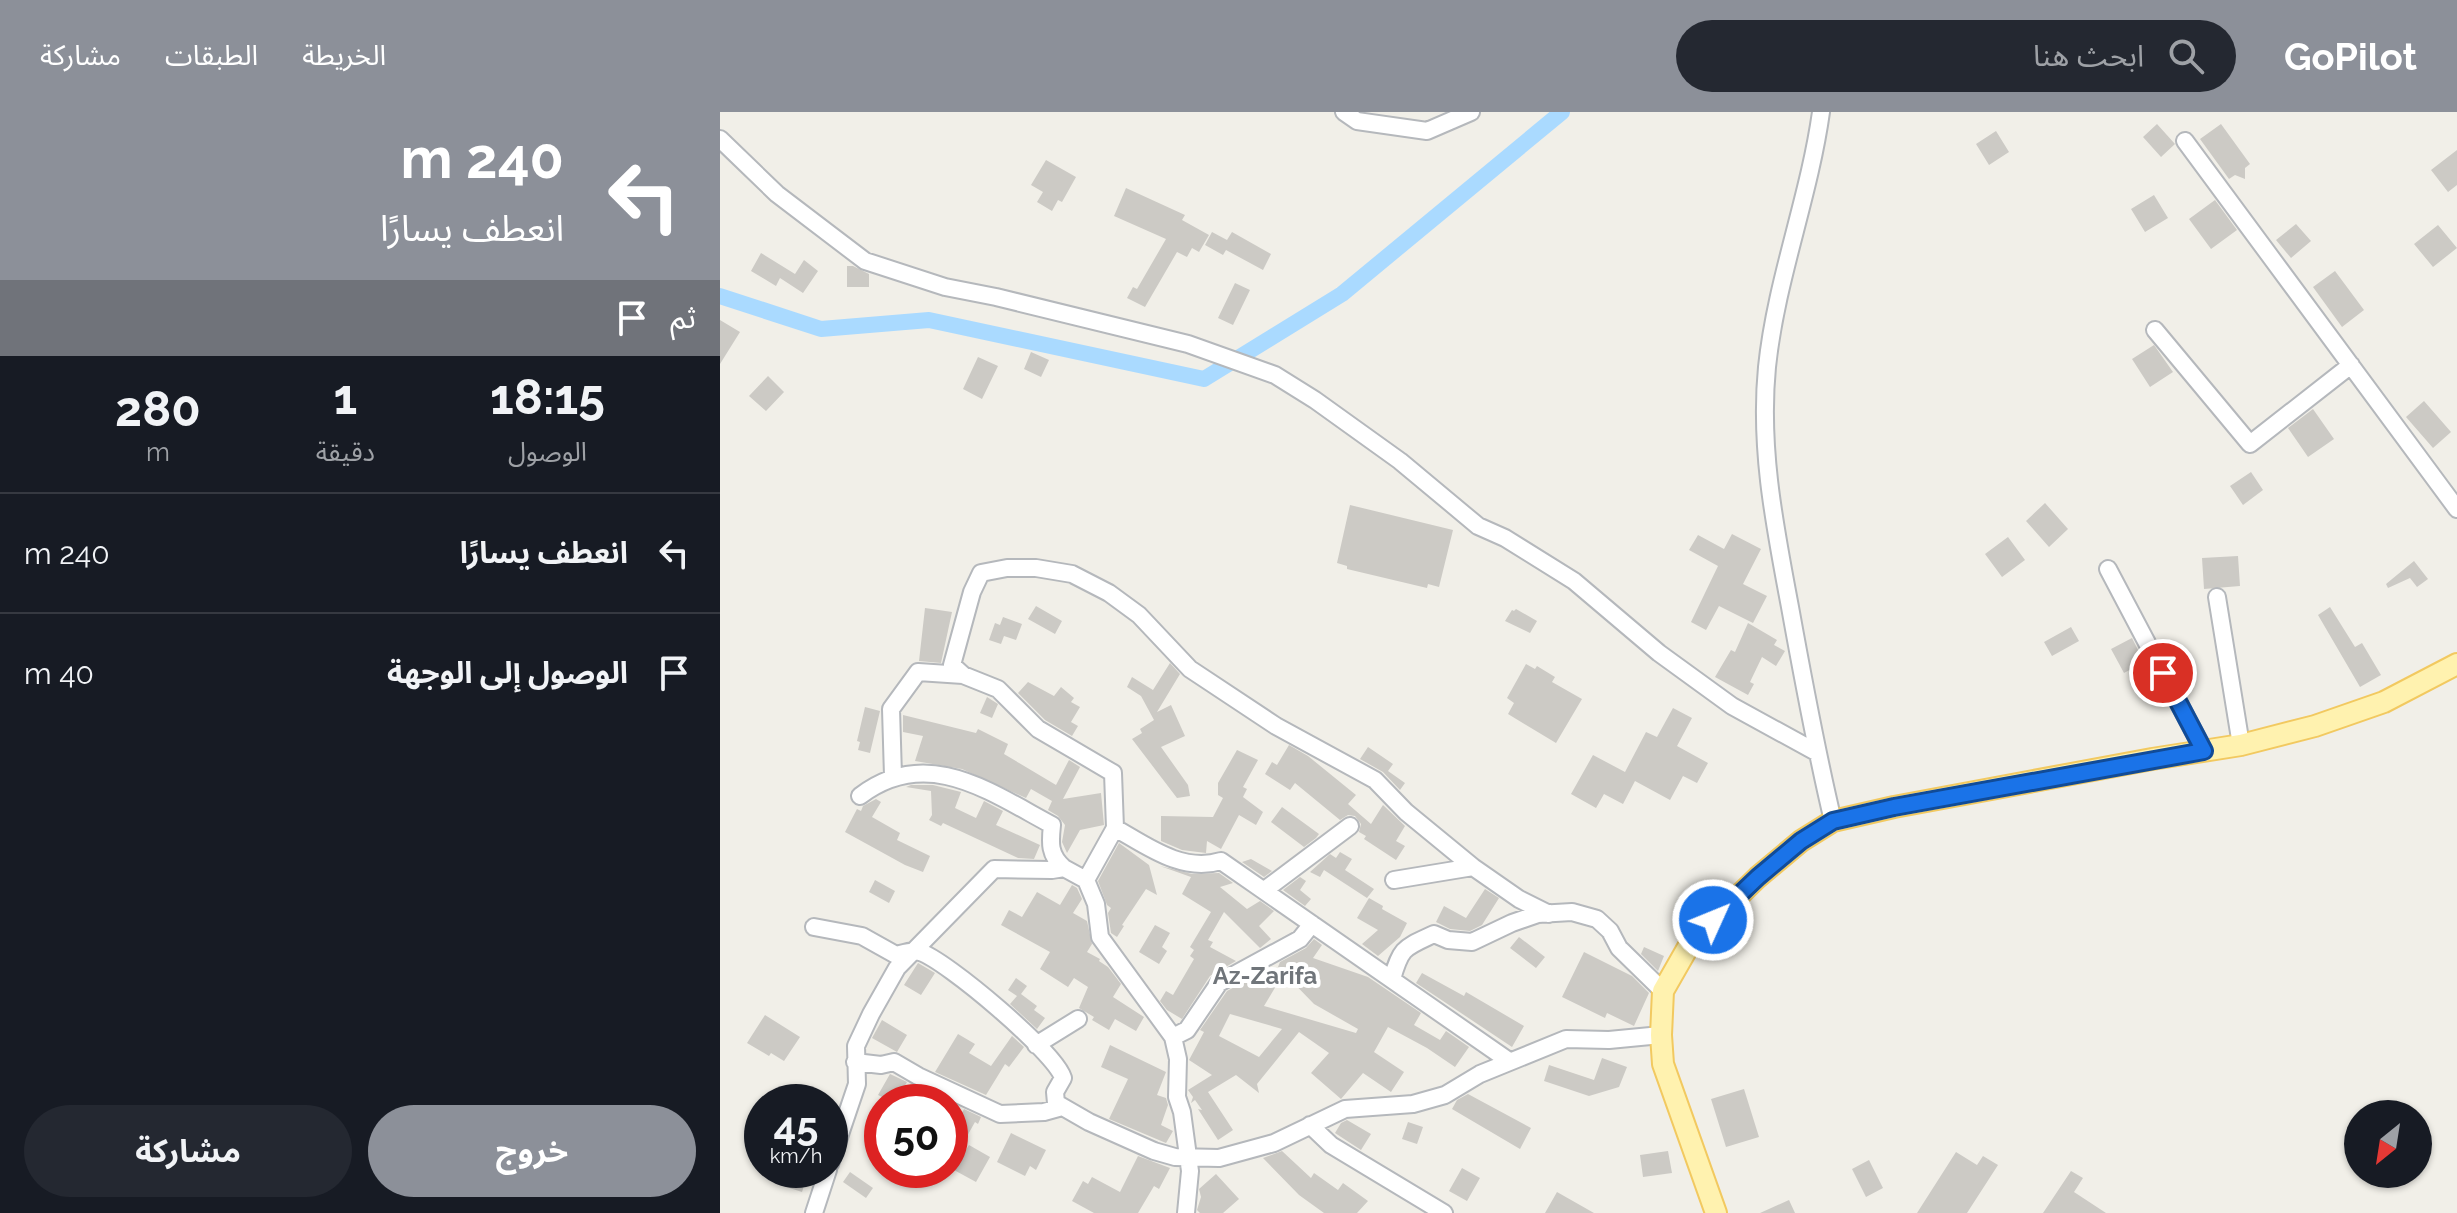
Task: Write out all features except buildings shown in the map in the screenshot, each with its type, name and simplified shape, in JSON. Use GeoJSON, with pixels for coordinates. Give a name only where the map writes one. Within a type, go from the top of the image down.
{"type":"FeatureCollection","features":[{"type":"Feature","properties":{"kind":"main road"},"geometry":{"type":"LineString","coordinates":[[1716,1213],[1663,1064],[1663,991],[1691,942],[1758,877],[1801,841],[1833,821],[1909,804],[2241,745],[2315,726],[2384,702],[2457,664]]}},
{"type":"Feature","properties":{"kind":"street"},"geometry":{"type":"LineString","coordinates":[[1344,112],[1357,121],[1427,131],[1471,112]]}},
{"type":"Feature","properties":{"kind":"street"},"geometry":{"type":"LineString","coordinates":[[1821,112],[1815,154],[1774,325],[1765,404],[1768,483],[1816,752],[1833,821]]}},
{"type":"Feature","properties":{"kind":"street"},"geometry":{"type":"LineString","coordinates":[[720,139],[777,194],[865,261],[945,287],[1173,341],[1275,375],[1400,461],[1478,526],[1505,538],[1574,581],[1659,653],[1732,706],[1816,752]]}},
{"type":"Feature","properties":{"kind":"street"},"geometry":{"type":"LineString","coordinates":[[2185,141],[2457,509]]}},
{"type":"Feature","properties":{"kind":"street"},"geometry":{"type":"LineString","coordinates":[[2155,330],[2250,444],[2351,365]]}},
{"type":"Feature","properties":{"kind":"street"},"geometry":{"type":"LineString","coordinates":[[963,675],[952,665],[972,592],[981,573],[1007,568],[1036,568],[1072,574],[1109,593],[1139,615],[1190,669],[1276,726],[1375,780],[1406,812],[1473,867],[1519,899],[1549,914]]}},
{"type":"Feature","properties":{"kind":"street"},"geometry":{"type":"LineString","coordinates":[[2108,569],[2204,751]]}},
{"type":"Feature","properties":{"kind":"street"},"geometry":{"type":"LineString","coordinates":[[2217,597],[2241,745]]}},
{"type":"Feature","properties":{"kind":"street"},"geometry":{"type":"LineString","coordinates":[[893,776],[891,709],[918,672],[963,675],[998,689],[1038,729],[1113,773],[1115,828],[1086,880]]}},
{"type":"Feature","properties":{"kind":"street"},"geometry":{"type":"LineString","coordinates":[[860,796],[893,776],[935,772],[981,787],[1052,825],[1051,853],[1064,868],[1086,880],[1096,904],[1100,937],[1173,1037],[1178,1059],[1177,1097],[1190,1171],[1186,1208],[1173,1213]]}},
{"type":"Feature","properties":{"kind":"street"},"geometry":{"type":"LineString","coordinates":[[1266,889],[1350,826]]}},
{"type":"Feature","properties":{"kind":"street"},"geometry":{"type":"LineString","coordinates":[[1115,828],[1169,858],[1206,865],[1221,861],[1266,889],[1509,1061]]}},
{"type":"Feature","properties":{"kind":"street"},"geometry":{"type":"LineString","coordinates":[[1394,880],[1473,867]]}},
{"type":"Feature","properties":{"kind":"street"},"geometry":{"type":"LineString","coordinates":[[848,1111],[857,1084],[856,1046],[897,968],[994,869],[1064,868]]}},
{"type":"Feature","properties":{"kind":"street"},"geometry":{"type":"LineString","coordinates":[[1392,979],[1399,954],[1415,942],[1434,934],[1448,940],[1472,942],[1538,914],[1572,912],[1597,919],[1610,931],[1619,948],[1663,991]]}},
{"type":"Feature","properties":{"kind":"street"},"geometry":{"type":"LineString","coordinates":[[1173,1037],[1187,1030],[1219,983],[1300,939],[1312,924]]}},
{"type":"Feature","properties":{"kind":"street"},"geometry":{"type":"LineString","coordinates":[[814,927],[862,936],[896,955],[915,951],[941,964],[992,1003],[1061,1071],[1063,1078],[1054,1098],[1062,1107],[1126,1139],[1164,1154],[1187,1158],[1219,1158],[1274,1143],[1345,1109],[1413,1104],[1445,1095],[1509,1061],[1566,1039],[1609,1040],[1661,1035]]}},
{"type":"Feature","properties":{"kind":"street"},"geometry":{"type":"LineString","coordinates":[[1036,1045],[1078,1019]]}},
{"type":"Feature","properties":{"kind":"street"},"geometry":{"type":"LineString","coordinates":[[855,1062],[881,1065],[894,1062],[1000,1114],[1044,1112],[1062,1107]]}},
{"type":"Feature","properties":{"kind":"street"},"geometry":{"type":"LineString","coordinates":[[1310,1125],[1331,1145],[1444,1213]]}},
{"type":"Feature","properties":{"kind":"street"},"geometry":{"type":"LineString","coordinates":[[814,1213],[822,1188]]}},
{"type":"Feature","properties":{"kind":"waterway"},"geometry":{"type":"LineString","coordinates":[[720,296],[821,329],[929,320],[1204,379],[1342,294],[1562,112]]}},
{"type":"Feature","properties":{"kind":"district","name":"Az-Zarifa"},"geometry":{"type":"Point","coordinates":[1265,976]}},
{"type":"Feature","properties":{"kind":"route"},"geometry":{"type":"LineString","coordinates":[[1713,920],[1801,841],[1833,821],[1894,807],[2204,751],[2163,673]]}}]}
